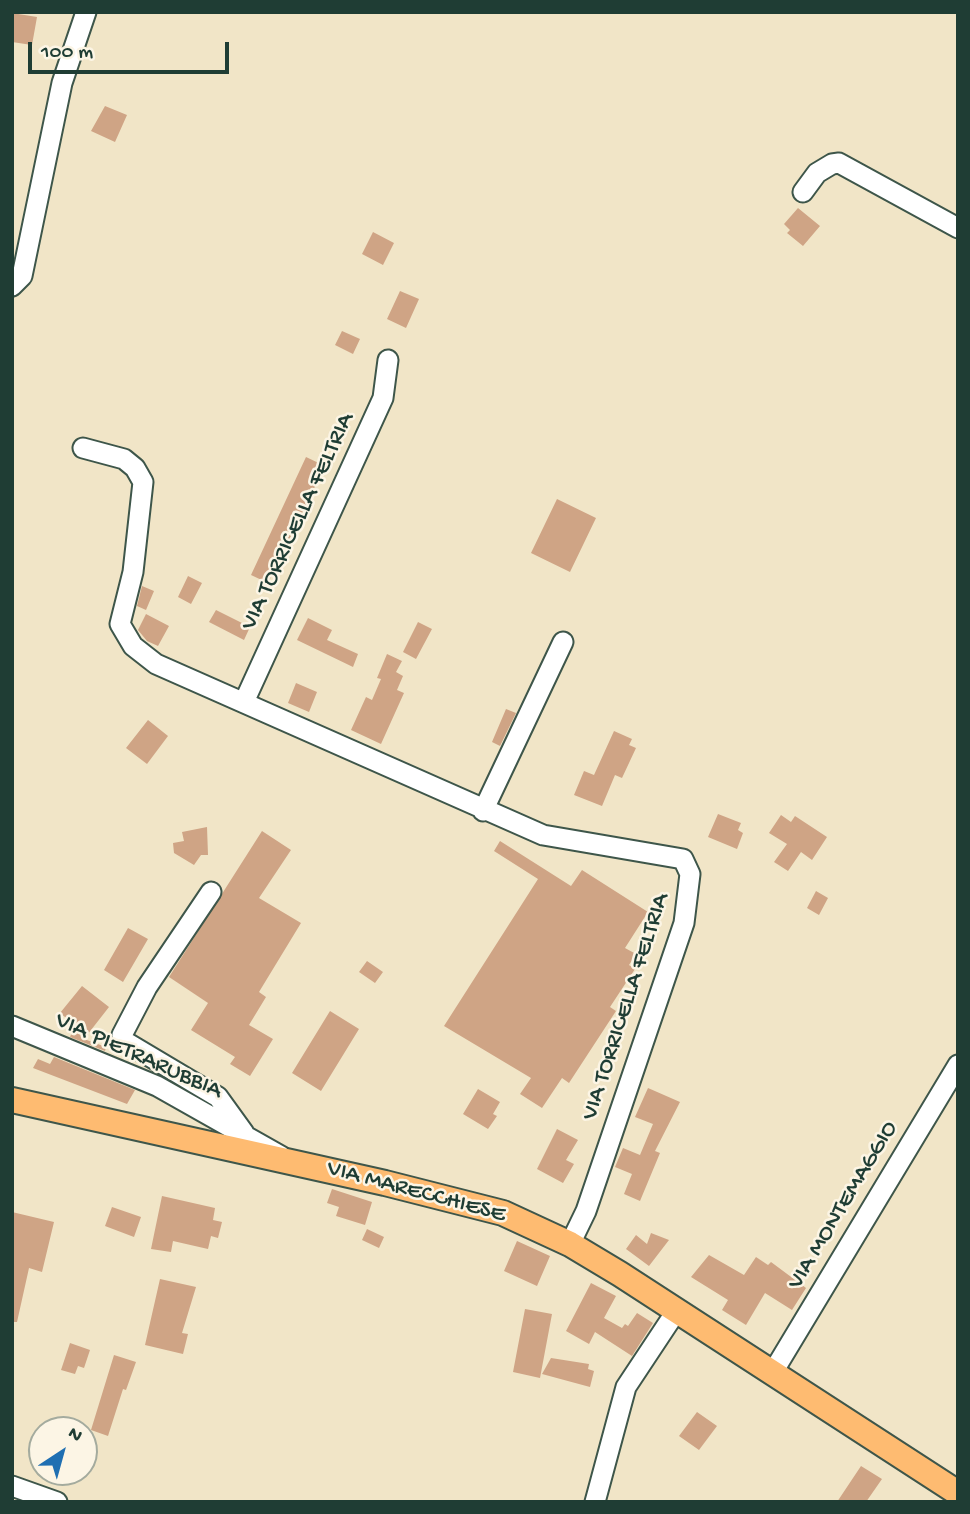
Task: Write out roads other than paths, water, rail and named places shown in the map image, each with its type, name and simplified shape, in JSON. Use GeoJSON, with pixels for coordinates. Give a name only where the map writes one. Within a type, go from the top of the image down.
{"type":"FeatureCollection","features":[{"type":"Feature","properties":{"kind":"main road","name":"VIA MARECCHIESE"},"geometry":{"type":"LineString","coordinates":[[12,1100],[290,1161],[503,1213],[570,1244],[677,1310],[958,1493]]}},
{"type":"Feature","properties":{"kind":"street"},"geometry":{"type":"LineString","coordinates":[[12,286],[22,276],[62,83],[86,12]]}},
{"type":"Feature","properties":{"kind":"street"},"geometry":{"type":"LineString","coordinates":[[803,192],[817,173],[839,163],[958,228]]}},
{"type":"Feature","properties":{"kind":"street","name":"VIA TORRICELLA FELTRIA"},"geometry":{"type":"LineString","coordinates":[[244,702],[383,398],[388,360]]}},
{"type":"Feature","properties":{"kind":"street","name":"VIA TORRICELLA FELTRIA"},"geometry":{"type":"LineString","coordinates":[[83,448],[124,459],[135,468],[143,482],[132,572],[120,624],[133,646],[156,664],[542,835],[683,859],[690,874],[684,923],[586,1211],[570,1244]]}},
{"type":"Feature","properties":{"kind":"street"},"geometry":{"type":"LineString","coordinates":[[483,811],[563,642]]}},
{"type":"Feature","properties":{"kind":"street","name":"VIA PIETRARUBBIA"},"geometry":{"type":"LineString","coordinates":[[211,892],[148,987],[122,1035],[124,1041],[218,1097],[244,1133]]}},
{"type":"Feature","properties":{"kind":"street","name":"VIA PIETRARUBBIA"},"geometry":{"type":"LineString","coordinates":[[12,1026],[157,1086],[290,1161]]}},
{"type":"Feature","properties":{"kind":"street","name":"VIA MONTEMAGGIO"},"geometry":{"type":"LineString","coordinates":[[773,1372],[958,1065]]}},
{"type":"Feature","properties":{"kind":"street"},"geometry":{"type":"LineString","coordinates":[[595,1502],[626,1387],[677,1310]]}},
{"type":"Feature","properties":{"kind":"street"},"geometry":{"type":"LineString","coordinates":[[12,1486],[57,1502]]}}]}
